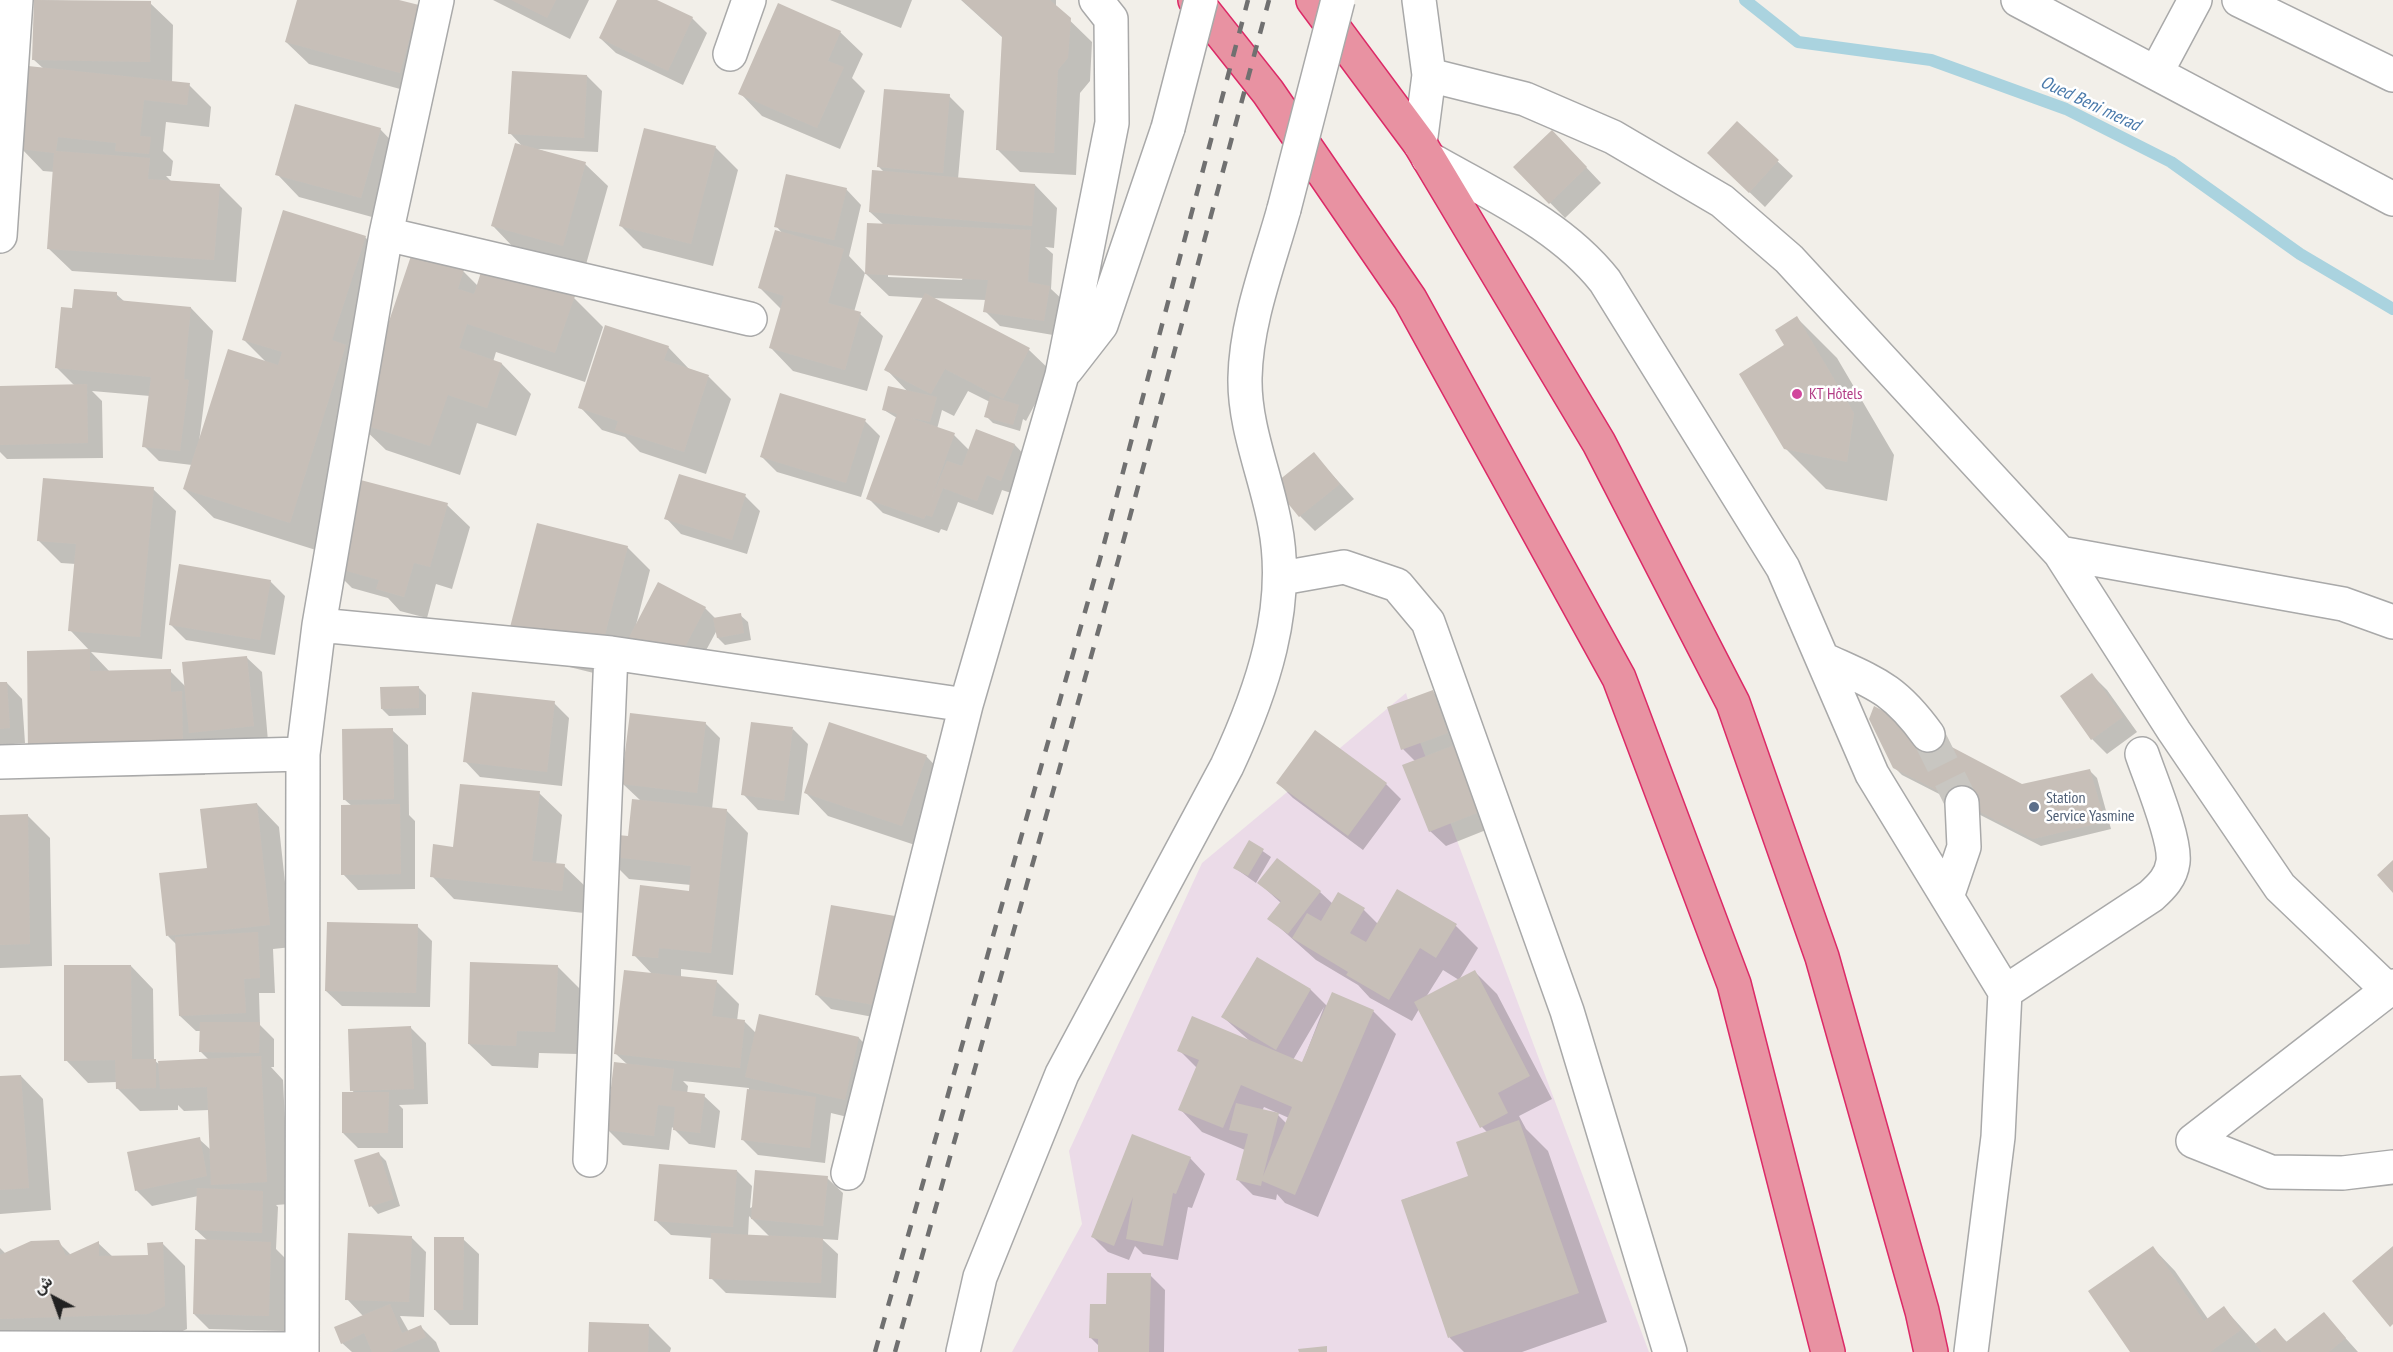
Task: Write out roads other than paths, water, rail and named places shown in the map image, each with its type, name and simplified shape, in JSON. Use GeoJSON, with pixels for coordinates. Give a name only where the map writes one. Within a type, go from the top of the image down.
{"type":"FeatureCollection","features":[{"type":"Feature","properties":{"kind":"highway"},"geometry":{"type":"LineString","coordinates":[[1195,0],[1268,92],[1410,299],[1619,678],[1734,984],[1828,1352]]}},
{"type":"Feature","properties":{"kind":"highway"},"geometry":{"type":"LineString","coordinates":[[1313,0],[1424,151],[1599,443],[1733,704],[1822,957],[1923,1311],[1931,1352]]}},
{"type":"Feature","properties":{"kind":"street"},"geometry":{"type":"LineString","coordinates":[[0,236],[16,0]]}},
{"type":"Feature","properties":{"kind":"street"},"geometry":{"type":"LineString","coordinates":[[0,1348],[302,1351],[303,754],[319,624],[386,234],[438,0]]}},
{"type":"Feature","properties":{"kind":"street"},"geometry":{"type":"LineString","coordinates":[[730,54],[749,0]]}},
{"type":"Feature","properties":{"kind":"street"},"geometry":{"type":"LineString","coordinates":[[848,1173],[966,705],[1062,375],[1112,123],[1111,19],[1096,0]]}},
{"type":"Feature","properties":{"kind":"street"},"geometry":{"type":"LineString","coordinates":[[1062,375],[1101,325],[1168,128],[1201,0]]}},
{"type":"Feature","properties":{"kind":"street"},"geometry":{"type":"LineString","coordinates":[[963,1352],[980,1277],[1062,1074],[1247,723],[1280,606],[1282,578],[1275,523],[1246,403],[1245,377],[1253,325],[1338,0]]}},
{"type":"Feature","properties":{"kind":"street"},"geometry":{"type":"LineString","coordinates":[[1419,0],[1429,75],[1424,151],[1551,229],[1589,261],[1605,281],[1761,530],[1799,599],[1872,774],[2005,992],[1998,1137],[1971,1352]]}},
{"type":"Feature","properties":{"kind":"street"},"geometry":{"type":"LineString","coordinates":[[2018,0],[2393,199]]}},
{"type":"Feature","properties":{"kind":"street"},"geometry":{"type":"LineString","coordinates":[[2156,73],[2195,0]]}},
{"type":"Feature","properties":{"kind":"street"},"geometry":{"type":"LineString","coordinates":[[2239,0],[2393,75]]}},
{"type":"Feature","properties":{"kind":"street"},"geometry":{"type":"LineString","coordinates":[[1429,75],[1525,99],[1613,137],[1722,201],[1789,259],[2060,553],[2174,731],[2280,887],[2391,988],[2193,1142],[2271,1172],[2343,1173],[2393,1167]]}},
{"type":"Feature","properties":{"kind":"street"},"geometry":{"type":"LineString","coordinates":[[386,234],[750,319]]}},
{"type":"Feature","properties":{"kind":"street"},"geometry":{"type":"LineString","coordinates":[[2060,553],[2343,604],[2393,621]]}},
{"type":"Feature","properties":{"kind":"street"},"geometry":{"type":"LineString","coordinates":[[1282,578],[1344,567],[1397,585],[1428,622],[1567,1011],[1670,1352]]}},
{"type":"Feature","properties":{"kind":"street"},"geometry":{"type":"LineString","coordinates":[[319,624],[611,653],[966,705]]}},
{"type":"Feature","properties":{"kind":"street"},"geometry":{"type":"LineString","coordinates":[[590,1161],[611,653]]}},
{"type":"Feature","properties":{"kind":"street"},"geometry":{"type":"LineString","coordinates":[[1825,660],[1884,687],[1914,716],[1928,735]]}},
{"type":"Feature","properties":{"kind":"street"},"geometry":{"type":"LineString","coordinates":[[0,762],[303,754]]}},
{"type":"Feature","properties":{"kind":"street"},"geometry":{"type":"LineString","coordinates":[[2005,992],[2163,886],[2171,872],[2173,848],[2142,754]]}},
{"type":"Feature","properties":{"kind":"street"},"geometry":{"type":"LineString","coordinates":[[1947,897],[1964,848],[1962,803]]}},
{"type":"Feature","properties":{"kind":"waterway","name":"Oued Beni merad"},"geometry":{"type":"LineString","coordinates":[[1745,0],[1798,42],[1931,60],[2066,109],[2171,162],[2300,254],[2393,309]]}},
{"type":"Feature","properties":{"kind":"tunnel"},"geometry":{"type":"LineString","coordinates":[[1928,735],[1962,803]]}},
{"type":"Feature","properties":{"kind":"railway"},"geometry":{"type":"LineString","coordinates":[[875,1352],[1100,559],[1248,0]]}},
{"type":"Feature","properties":{"kind":"railway"},"geometry":{"type":"LineString","coordinates":[[895,1352],[1118,561],[1269,0]]}},
{"type":"Feature","properties":{"kind":"place","name":"KT Hôtels"},"geometry":{"type":"Point","coordinates":[1797,394]}},
{"type":"Feature","properties":{"kind":"place","name":"Station Service Yasmine"},"geometry":{"type":"Point","coordinates":[2034,807]}}]}
